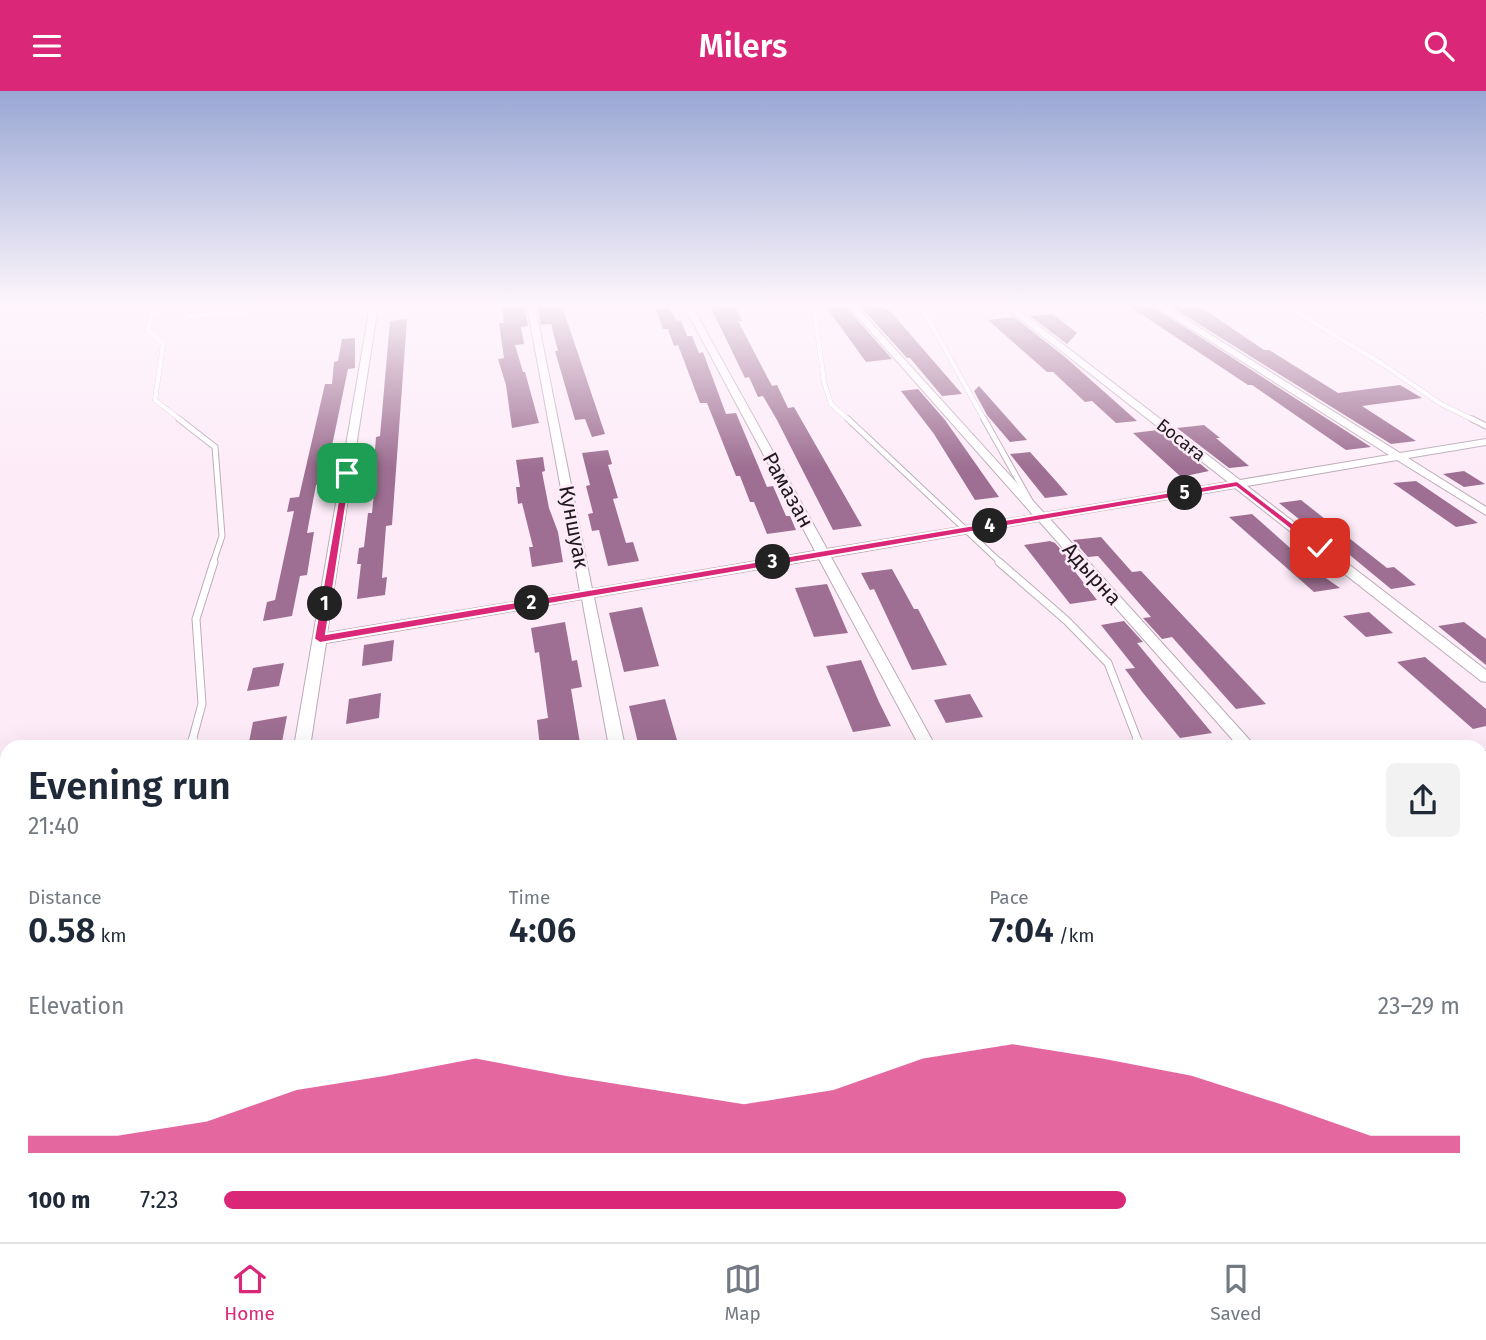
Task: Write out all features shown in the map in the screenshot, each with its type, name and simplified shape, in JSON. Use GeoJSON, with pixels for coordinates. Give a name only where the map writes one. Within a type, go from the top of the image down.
{"type":"FeatureCollection","features":[{"type":"Feature","properties":{"kind":"street"},"geometry":{"type":"LineString","coordinates":[[303,740],[365,360]]}},
{"type":"Feature","properties":{"kind":"street","name":"Куншуак"},"geometry":{"type":"LineString","coordinates":[[541,360],[616,740]]}},
{"type":"Feature","properties":{"kind":"street","name":"Рамазан"},"geometry":{"type":"LineString","coordinates":[[717,360],[924,740]]}},
{"type":"Feature","properties":{"kind":"street","name":"Адырна"},"geometry":{"type":"LineString","coordinates":[[900,360],[1242,740]]}},
{"type":"Feature","properties":{"kind":"street","name":"Босаға"},"geometry":{"type":"LineString","coordinates":[[1077,360],[1486,677]]}},
{"type":"Feature","properties":{"kind":"street"},"geometry":{"type":"LineString","coordinates":[[1243,360],[1486,512]]}},
{"type":"Feature","properties":{"kind":"street"},"geometry":{"type":"LineString","coordinates":[[320,639],[1039,515],[1486,442]]}},
{"type":"Feature","properties":{"kind":"lane"},"geometry":{"type":"LineString","coordinates":[[161,360],[155,400],[215,447],[222,536],[196,619],[202,704],[193,740]]}},
{"type":"Feature","properties":{"kind":"lane"},"geometry":{"type":"LineString","coordinates":[[820,360],[831,404],[1068,621],[1108,663],[1137,740]]}},
{"type":"Feature","properties":{"kind":"lane"},"geometry":{"type":"LineString","coordinates":[[951,360],[1039,515]]}},
{"type":"Feature","properties":{"kind":"lane"},"geometry":{"type":"LineString","coordinates":[[1374,360],[1441,404],[1486,426]]}},
{"type":"Feature","properties":{"kind":"building"},"geometry":{"type":"Polygon","coordinates":[[[355,360],[355,368],[348,369],[324,484],[316,485],[307,533],[314,532],[307,575],[300,576],[292,616],[263,621],[267,602],[275,600],[294,511],[287,512],[290,498],[299,497],[325,384],[332,384],[334,362],[355,360]]]}},
{"type":"Feature","properties":{"kind":"building"},"geometry":{"type":"Polygon","coordinates":[[[387,360],[404,360],[392,525],[386,526],[382,578],[387,577],[385,595],[357,599],[361,564],[357,564],[359,548],[364,547],[368,513],[372,513],[376,437],[380,436],[387,360]]]}},
{"type":"Feature","properties":{"kind":"building"},"geometry":{"type":"Polygon","coordinates":[[[498,360],[519,360],[539,423],[512,428],[506,385],[498,360]]]}},
{"type":"Feature","properties":{"kind":"building"},"geometry":{"type":"Polygon","coordinates":[[[558,360],[580,360],[605,434],[592,437],[585,419],[575,420],[558,360]]]}},
{"type":"Feature","properties":{"kind":"building"},"geometry":{"type":"Polygon","coordinates":[[[684,360],[706,360],[726,414],[736,413],[767,487],[773,486],[786,516],[790,516],[796,530],[767,534],[754,502],[750,502],[740,476],[736,476],[707,403],[700,403],[684,360]]]}},
{"type":"Feature","properties":{"kind":"building"},"geometry":{"type":"Polygon","coordinates":[[[736,360],[758,360],[772,386],[777,385],[788,408],[794,407],[862,526],[833,530],[777,420],[763,396],[758,397],[749,377],[745,378],[736,360]]]}},
{"type":"Feature","properties":{"kind":"building"},"geometry":{"type":"Polygon","coordinates":[[[911,360],[932,360],[962,394],[942,396],[911,360]]]}},
{"type":"Feature","properties":{"kind":"building"},"geometry":{"type":"Polygon","coordinates":[[[1033,360],[1068,360],[1137,421],[1116,423],[1092,401],[1085,402],[1053,372],[1047,372],[1033,360]]]}},
{"type":"Feature","properties":{"kind":"building"},"geometry":{"type":"Polygon","coordinates":[[[1210,360],[1235,360],[1371,447],[1346,450],[1252,385],[1210,360]]]}},
{"type":"Feature","properties":{"kind":"building"},"geometry":{"type":"Polygon","coordinates":[[[1256,360],[1285,360],[1338,393],[1400,385],[1422,398],[1362,406],[1416,441],[1391,444],[1256,360]]]}},
{"type":"Feature","properties":{"kind":"building"},"geometry":{"type":"Polygon","coordinates":[[[979,386],[1027,440],[1010,442],[987,415],[974,391],[979,386]]]}},
{"type":"Feature","properties":{"kind":"building"},"geometry":{"type":"Polygon","coordinates":[[[918,389],[945,420],[999,497],[975,500],[934,434],[901,391],[918,389]]]}},
{"type":"Feature","properties":{"kind":"building"},"geometry":{"type":"Polygon","coordinates":[[[1204,425],[1249,466],[1229,468],[1177,428],[1204,425]]]}},
{"type":"Feature","properties":{"kind":"building"},"geometry":{"type":"Polygon","coordinates":[[[1158,430],[1209,471],[1181,477],[1133,433],[1158,430]]]}},
{"type":"Feature","properties":{"kind":"building"},"geometry":{"type":"Polygon","coordinates":[[[608,450],[612,464],[608,465],[618,498],[613,499],[626,543],[633,542],[639,561],[608,566],[599,530],[592,531],[588,514],[593,513],[582,453],[608,450]]]}},
{"type":"Feature","properties":{"kind":"building"},"geometry":{"type":"Polygon","coordinates":[[[1030,452],[1068,495],[1045,498],[1010,454],[1030,452]]]}},
{"type":"Feature","properties":{"kind":"building"},"geometry":{"type":"Polygon","coordinates":[[[543,457],[545,471],[542,472],[563,562],[532,567],[529,547],[533,547],[522,503],[518,504],[516,487],[520,487],[516,460],[543,457]]]}},
{"type":"Feature","properties":{"kind":"building"},"geometry":{"type":"Polygon","coordinates":[[[1464,471],[1485,484],[1464,487],[1443,474],[1464,471]]]}},
{"type":"Feature","properties":{"kind":"building"},"geometry":{"type":"Polygon","coordinates":[[[1416,481],[1478,523],[1456,527],[1393,483],[1416,481]]]}},
{"type":"Feature","properties":{"kind":"building"},"geometry":{"type":"Polygon","coordinates":[[[1301,500],[1387,568],[1394,567],[1416,585],[1391,589],[1340,547],[1335,548],[1279,503],[1301,500]]]}},
{"type":"Feature","properties":{"kind":"building"},"geometry":{"type":"Polygon","coordinates":[[[1252,514],[1316,571],[1340,588],[1314,592],[1229,517],[1252,514]]]}},
{"type":"Feature","properties":{"kind":"building"},"geometry":{"type":"Polygon","coordinates":[[[1101,537],[1132,572],[1141,571],[1266,704],[1236,709],[1172,637],[1162,639],[1143,618],[1151,617],[1098,556],[1088,557],[1073,540],[1101,537]]]}},
{"type":"Feature","properties":{"kind":"building"},"geometry":{"type":"Polygon","coordinates":[[[1050,541],[1070,560],[1066,560],[1097,600],[1070,604],[1024,545],[1050,541]]]}},
{"type":"Feature","properties":{"kind":"building"},"geometry":{"type":"Polygon","coordinates":[[[892,569],[914,609],[918,609],[947,665],[912,670],[874,589],[870,590],[861,573],[892,569]]]}},
{"type":"Feature","properties":{"kind":"building"},"geometry":{"type":"Polygon","coordinates":[[[827,584],[848,633],[814,637],[795,588],[827,584]]]}},
{"type":"Feature","properties":{"kind":"building"},"geometry":{"type":"Polygon","coordinates":[[[642,607],[659,666],[624,672],[609,613],[642,607]]]}},
{"type":"Feature","properties":{"kind":"building"},"geometry":{"type":"Polygon","coordinates":[[[1369,612],[1393,633],[1366,637],[1343,616],[1369,612]]]}},
{"type":"Feature","properties":{"kind":"building"},"geometry":{"type":"Polygon","coordinates":[[[1124,621],[1143,642],[1137,643],[1212,733],[1180,738],[1143,693],[1125,669],[1135,668],[1101,625],[1124,621]]]}},
{"type":"Feature","properties":{"kind":"building"},"geometry":{"type":"Polygon","coordinates":[[[565,622],[572,661],[577,660],[582,687],[571,689],[580,740],[539,740],[537,720],[548,718],[539,652],[535,653],[531,628],[565,622]]]}},
{"type":"Feature","properties":{"kind":"building"},"geometry":{"type":"Polygon","coordinates":[[[1464,622],[1486,639],[1486,665],[1438,626],[1464,622]]]}},
{"type":"Feature","properties":{"kind":"building"},"geometry":{"type":"Polygon","coordinates":[[[394,640],[392,661],[362,666],[364,645],[394,640]]]}},
{"type":"Feature","properties":{"kind":"building"},"geometry":{"type":"Polygon","coordinates":[[[1425,657],[1486,709],[1486,726],[1473,729],[1397,662],[1425,657]]]}},
{"type":"Feature","properties":{"kind":"building"},"geometry":{"type":"Polygon","coordinates":[[[861,660],[891,726],[853,732],[826,666],[861,660]]]}},
{"type":"Feature","properties":{"kind":"building"},"geometry":{"type":"Polygon","coordinates":[[[284,663],[279,686],[247,691],[253,668],[284,663]]]}},
{"type":"Feature","properties":{"kind":"building"},"geometry":{"type":"Polygon","coordinates":[[[381,693],[379,718],[346,724],[349,699],[381,693]]]}},
{"type":"Feature","properties":{"kind":"building"},"geometry":{"type":"Polygon","coordinates":[[[970,694],[983,717],[946,723],[934,700],[970,694]]]}},
{"type":"Feature","properties":{"kind":"building"},"geometry":{"type":"Polygon","coordinates":[[[665,699],[677,740],[637,740],[629,706],[665,699]]]}},
{"type":"Feature","properties":{"kind":"building"},"geometry":{"type":"Polygon","coordinates":[[[287,716],[282,740],[249,740],[253,722],[287,716]]]}},
{"type":"Feature","properties":{"kind":"route"},"geometry":{"type":"LineString","coordinates":[[347,473],[320,639],[1237,484],[1320,548]]}}]}
